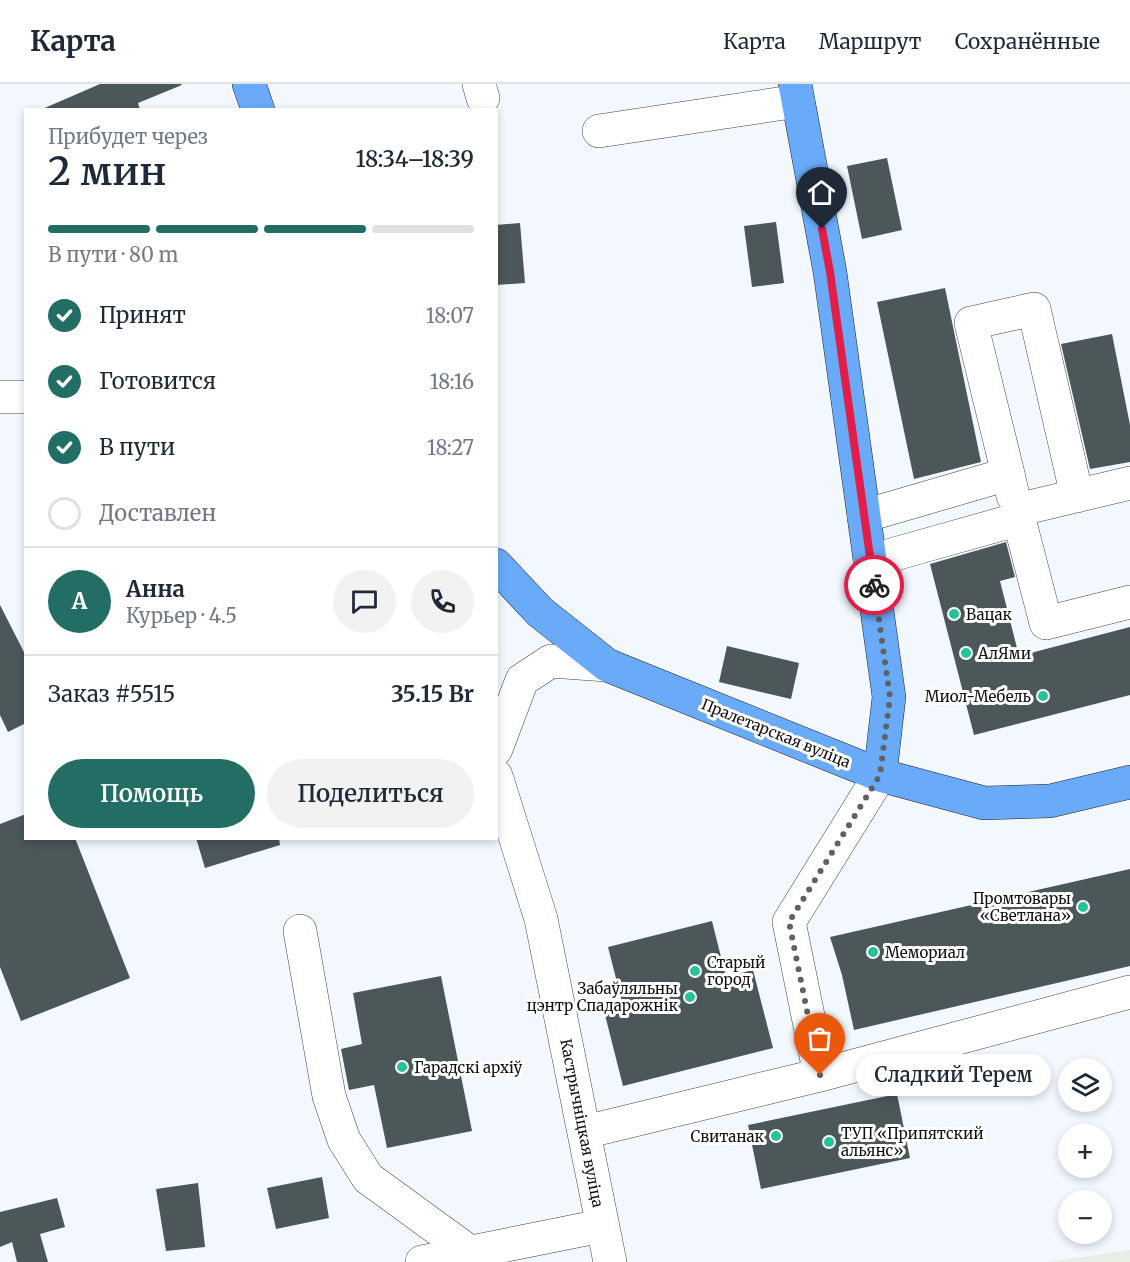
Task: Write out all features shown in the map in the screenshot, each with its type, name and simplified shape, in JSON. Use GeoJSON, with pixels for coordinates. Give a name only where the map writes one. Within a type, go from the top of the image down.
{"type":"FeatureCollection","features":[{"type":"Feature","properties":{"kind":"main road"},"geometry":{"type":"LineString","coordinates":[[249,84],[257,108]]}},
{"type":"Feature","properties":{"kind":"main road"},"geometry":{"type":"LineString","coordinates":[[797,93],[830,272],[890,697],[880,775]]}},
{"type":"Feature","properties":{"kind":"main road","name":"Пралетарская вуліца"},"geometry":{"type":"LineString","coordinates":[[498,567],[540,612],[607,664],[880,775],[984,803],[1050,801],[1130,782]]}},
{"type":"Feature","properties":{"kind":"street"},"geometry":{"type":"LineString","coordinates":[[598,131],[797,93]]}},
{"type":"Feature","properties":{"kind":"street"},"geometry":{"type":"LineString","coordinates":[[1077,496],[1034,309],[971,323],[1046,623],[1130,602]]}},
{"type":"Feature","properties":{"kind":"street"},"geometry":{"type":"LineString","coordinates":[[0,397],[24,397]]}},
{"type":"Feature","properties":{"kind":"street"},"geometry":{"type":"LineString","coordinates":[[864,516],[1008,474]]}},
{"type":"Feature","properties":{"kind":"street"},"geometry":{"type":"LineString","coordinates":[[870,561],[1077,496],[1130,483]]}},
{"type":"Feature","properties":{"kind":"street"},"geometry":{"type":"LineString","coordinates":[[498,744],[522,680],[551,661],[607,664]]}},
{"type":"Feature","properties":{"kind":"street"},"geometry":{"type":"LineString","coordinates":[[820,1075],[789,922],[880,775]]}},
{"type":"Feature","properties":{"kind":"street","name":"Кастрычніцкая вуліца"},"geometry":{"type":"LineString","coordinates":[[498,782],[541,919],[610,1262]]}},
{"type":"Feature","properties":{"kind":"street"},"geometry":{"type":"LineString","coordinates":[[300,931],[329,1096],[344,1140],[368,1178],[471,1253]]}},
{"type":"Feature","properties":{"kind":"street"},"geometry":{"type":"LineString","coordinates":[[585,1132],[820,1075],[1130,992]]}},
{"type":"Feature","properties":{"kind":"street"},"geometry":{"type":"LineString","coordinates":[[422,1262],[601,1226]]}},
{"type":"Feature","properties":{"kind":"shaded area"},"geometry":{"type":"Polygon","coordinates":[[[1130,1250],[1130,1262],[1048,1262],[1130,1250]]]}},
{"type":"Feature","properties":{"kind":"building"},"geometry":{"type":"Polygon","coordinates":[[[100,84],[182,85],[138,103],[139,108],[45,108],[100,84]]]}},
{"type":"Feature","properties":{"kind":"building"},"geometry":{"type":"Polygon","coordinates":[[[887,158],[902,230],[862,239],[847,166],[887,158]]]}},
{"type":"Feature","properties":{"kind":"building"},"geometry":{"type":"Polygon","coordinates":[[[776,222],[784,283],[752,287],[744,226],[776,222]]]}},
{"type":"Feature","properties":{"kind":"building"},"geometry":{"type":"Polygon","coordinates":[[[520,223],[525,283],[498,285],[498,225],[520,223]]]}},
{"type":"Feature","properties":{"kind":"building"},"geometry":{"type":"Polygon","coordinates":[[[945,288],[981,462],[914,479],[877,302],[945,288]]]}},
{"type":"Feature","properties":{"kind":"building"},"geometry":{"type":"Polygon","coordinates":[[[1112,334],[1130,425],[1130,462],[1090,469],[1061,344],[1112,334]]]}},
{"type":"Feature","properties":{"kind":"building"},"geometry":{"type":"Polygon","coordinates":[[[1006,542],[1015,577],[1000,581],[1019,656],[1130,627],[1130,695],[974,735],[930,564],[1006,542]]]}},
{"type":"Feature","properties":{"kind":"building"},"geometry":{"type":"Polygon","coordinates":[[[0,605],[24,652],[24,724],[8,732],[0,715],[0,605]]]}},
{"type":"Feature","properties":{"kind":"building"},"geometry":{"type":"Polygon","coordinates":[[[727,646],[799,663],[791,699],[719,682],[727,646]]]}},
{"type":"Feature","properties":{"kind":"building"},"geometry":{"type":"Polygon","coordinates":[[[24,815],[24,840],[76,840],[130,978],[21,1021],[0,967],[0,824],[24,815]]]}},
{"type":"Feature","properties":{"kind":"building"},"geometry":{"type":"Polygon","coordinates":[[[197,840],[279,840],[280,845],[205,868],[197,840]]]}},
{"type":"Feature","properties":{"kind":"building"},"geometry":{"type":"Polygon","coordinates":[[[1130,869],[1130,966],[854,1030],[842,975],[830,937],[1130,869]]]}},
{"type":"Feature","properties":{"kind":"building","name":"Забаўляльны цэнтр Спадарожнік"},"geometry":{"type":"Polygon","coordinates":[[[712,921],[726,977],[753,970],[773,1048],[623,1086],[604,1011],[623,1006],[608,947],[712,921]]]}},
{"type":"Feature","properties":{"kind":"building","name":"Гарадскі архіў"},"geometry":{"type":"Polygon","coordinates":[[[441,976],[472,1131],[387,1148],[374,1085],[349,1090],[341,1049],[362,1044],[353,993],[441,976]]]}},
{"type":"Feature","properties":{"kind":"building","name":"ТУП «Припятский альянс»"},"geometry":{"type":"Polygon","coordinates":[[[897,1094],[910,1158],[761,1189],[748,1125],[897,1094]]]}},
{"type":"Feature","properties":{"kind":"building"},"geometry":{"type":"Polygon","coordinates":[[[322,1177],[329,1218],[276,1229],[267,1188],[322,1177]]]}},
{"type":"Feature","properties":{"kind":"building"},"geometry":{"type":"Polygon","coordinates":[[[198,1183],[205,1247],[166,1251],[156,1189],[198,1183]]]}},
{"type":"Feature","properties":{"kind":"building"},"geometry":{"type":"Polygon","coordinates":[[[57,1198],[65,1227],[40,1234],[48,1262],[17,1262],[12,1242],[0,1247],[0,1212],[57,1198]]]}},
{"type":"Feature","properties":{"kind":"way so far"},"geometry":{"type":"LineString","coordinates":[[820,1075],[789,922],[880,775],[890,697],[874,585]]}},
{"type":"Feature","properties":{"kind":"place","name":"Вацак"},"geometry":{"type":"Point","coordinates":[954,614]}},
{"type":"Feature","properties":{"kind":"place","name":"АлЯми"},"geometry":{"type":"Point","coordinates":[966,653]}},
{"type":"Feature","properties":{"kind":"place","name":"Миол-Мебель"},"geometry":{"type":"Point","coordinates":[1043,696]}},
{"type":"Feature","properties":{"kind":"place","name":"Промтовары «Светлана»"},"geometry":{"type":"Point","coordinates":[1083,907]}},
{"type":"Feature","properties":{"kind":"place","name":"Мемориал"},"geometry":{"type":"Point","coordinates":[873,952]}},
{"type":"Feature","properties":{"kind":"place","name":"Старый город"},"geometry":{"type":"Point","coordinates":[695,971]}},
{"type":"Feature","properties":{"kind":"place","name":"Забаўляльны цэнтр Спадарожнік"},"geometry":{"type":"Point","coordinates":[690,997]}},
{"type":"Feature","properties":{"kind":"place","name":"Гарадскі архіў"},"geometry":{"type":"Point","coordinates":[402,1067]}},
{"type":"Feature","properties":{"kind":"place","name":"Сладкий Терем"},"geometry":{"type":"Point","coordinates":[820,1075]}},
{"type":"Feature","properties":{"kind":"place","name":"Свитанак"},"geometry":{"type":"Point","coordinates":[776,1136]}},
{"type":"Feature","properties":{"kind":"place","name":"ТУП «Припятский альянс»"},"geometry":{"type":"Point","coordinates":[829,1142]}},
{"type":"Feature","properties":{"kind":"route"},"geometry":{"type":"LineString","coordinates":[[822,229],[874,585]]}}]}
